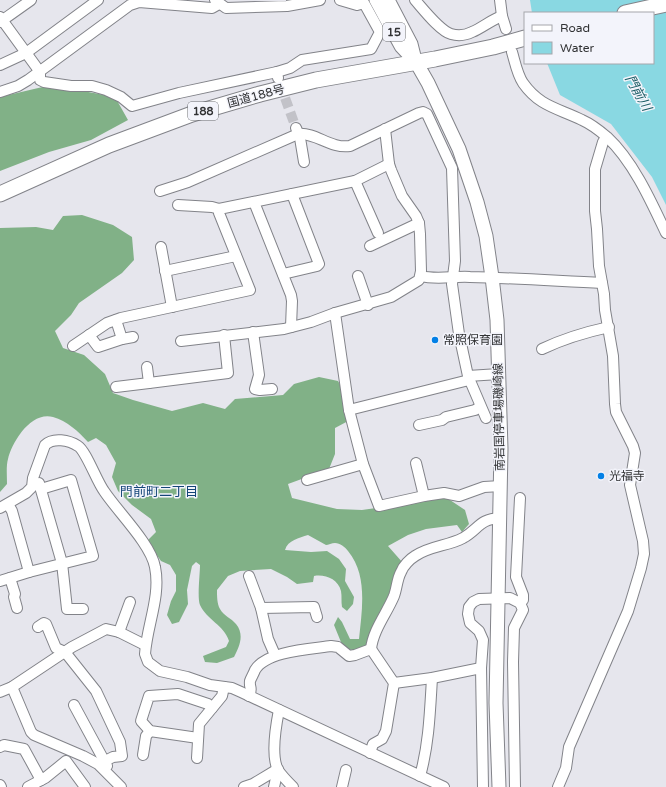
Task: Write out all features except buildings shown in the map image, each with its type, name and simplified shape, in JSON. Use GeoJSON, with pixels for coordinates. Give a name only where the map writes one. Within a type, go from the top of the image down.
{"type":"FeatureCollection","features":[{"type":"Feature","properties":{"kind":"highway"},"geometry":{"type":"LineString","coordinates":[[630,12],[666,4]]}},
{"type":"Feature","properties":{"kind":"highway","name":"国道188号"},"geometry":{"type":"LineString","coordinates":[[0,194],[108,145],[192,114],[260,94],[316,80],[493,47],[524,38]]}},
{"type":"Feature","properties":{"kind":"main road","name":"15"},"geometry":{"type":"LineString","coordinates":[[376,0],[401,46],[416,62]]}},
{"type":"Feature","properties":{"kind":"main road","name":"15"},"geometry":{"type":"LineString","coordinates":[[388,0],[411,44],[416,62]]}},
{"type":"Feature","properties":{"kind":"main road","name":"南岩国停車場磯崎線"},"geometry":{"type":"LineString","coordinates":[[416,62],[459,149],[477,202],[486,236],[492,277],[499,374],[501,486],[496,703],[498,787]]}},
{"type":"Feature","properties":{"kind":"street"},"geometry":{"type":"LineString","coordinates":[[31,0],[1,20],[40,72],[40,80],[44,82],[71,86],[92,86],[106,90],[121,97],[132,106],[179,93],[277,75],[302,60],[371,49],[380,32],[364,3],[357,5],[340,0]]}},
{"type":"Feature","properties":{"kind":"street"},"geometry":{"type":"LineString","coordinates":[[0,65],[26,53],[98,0]]}},
{"type":"Feature","properties":{"kind":"street"},"geometry":{"type":"LineString","coordinates":[[0,92],[18,86],[40,72],[130,5],[140,2],[212,8],[217,2],[226,8],[244,8],[287,6],[320,0]]}},
{"type":"Feature","properties":{"kind":"street"},"geometry":{"type":"LineString","coordinates":[[415,0],[443,30],[450,34],[463,35],[473,32],[492,20],[502,16]]}},
{"type":"Feature","properties":{"kind":"street"},"geometry":{"type":"LineString","coordinates":[[500,0],[502,16],[506,29]]}},
{"type":"Feature","properties":{"kind":"street"},"geometry":{"type":"LineString","coordinates":[[512,52],[521,78],[532,94],[548,106],[582,120],[616,146],[642,185],[666,233]]}},
{"type":"Feature","properties":{"kind":"street"},"geometry":{"type":"LineString","coordinates":[[297,131],[322,141],[344,147],[356,144],[419,113],[423,112],[427,114],[452,168],[454,276],[452,284],[459,334],[469,378],[480,407],[486,418]]}},
{"type":"Feature","properties":{"kind":"street"},"geometry":{"type":"LineString","coordinates":[[181,341],[284,329],[391,298],[418,280],[420,276],[419,223],[402,196],[389,164],[385,129]]}},
{"type":"Feature","properties":{"kind":"street"},"geometry":{"type":"LineString","coordinates":[[297,131],[304,162]]}},
{"type":"Feature","properties":{"kind":"street"},"geometry":{"type":"LineString","coordinates":[[160,191],[188,182],[290,136],[297,131]]}},
{"type":"Feature","properties":{"kind":"street"},"geometry":{"type":"LineString","coordinates":[[558,787],[566,768],[569,747],[628,611],[644,554],[643,541],[630,485],[635,453],[616,412],[614,404],[613,356],[599,266],[594,189],[595,169],[603,142],[606,137]]}},
{"type":"Feature","properties":{"kind":"street"},"geometry":{"type":"LineString","coordinates":[[178,205],[212,207],[219,209],[356,181],[389,164]]}},
{"type":"Feature","properties":{"kind":"street"},"geometry":{"type":"LineString","coordinates":[[356,181],[378,233]]}},
{"type":"Feature","properties":{"kind":"street"},"geometry":{"type":"LineString","coordinates":[[283,274],[317,266],[319,264],[292,194]]}},
{"type":"Feature","properties":{"kind":"street"},"geometry":{"type":"LineString","coordinates":[[254,202],[283,274],[292,301],[291,327]]}},
{"type":"Feature","properties":{"kind":"street"},"geometry":{"type":"LineString","coordinates":[[73,346],[107,323],[116,320],[250,290],[219,209]]}},
{"type":"Feature","properties":{"kind":"street"},"geometry":{"type":"LineString","coordinates":[[370,246],[419,223]]}},
{"type":"Feature","properties":{"kind":"street"},"geometry":{"type":"LineString","coordinates":[[161,247],[172,307]]}},
{"type":"Feature","properties":{"kind":"street"},"geometry":{"type":"LineString","coordinates":[[165,271],[236,256]]}},
{"type":"Feature","properties":{"kind":"street"},"geometry":{"type":"LineString","coordinates":[[358,276],[368,305]]}},
{"type":"Feature","properties":{"kind":"street"},"geometry":{"type":"LineString","coordinates":[[420,276],[427,278],[454,276],[492,277],[602,283]]}},
{"type":"Feature","properties":{"kind":"street"},"geometry":{"type":"LineString","coordinates":[[335,313],[349,410],[363,464],[378,506],[444,493],[459,496],[484,487],[501,486]]}},
{"type":"Feature","properties":{"kind":"street"},"geometry":{"type":"LineString","coordinates":[[116,320],[122,338]]}},
{"type":"Feature","properties":{"kind":"street"},"geometry":{"type":"LineString","coordinates":[[542,349],[582,334],[608,327]]}},
{"type":"Feature","properties":{"kind":"street"},"geometry":{"type":"LineString","coordinates":[[253,332],[259,375],[255,389],[272,389]]}},
{"type":"Feature","properties":{"kind":"street"},"geometry":{"type":"LineString","coordinates":[[116,387],[228,373],[224,335]]}},
{"type":"Feature","properties":{"kind":"street"},"geometry":{"type":"LineString","coordinates":[[89,336],[98,347],[122,338],[133,337]]}},
{"type":"Feature","properties":{"kind":"street"},"geometry":{"type":"LineString","coordinates":[[147,367],[149,383]]}},
{"type":"Feature","properties":{"kind":"street"},"geometry":{"type":"LineString","coordinates":[[349,410],[469,378],[499,374]]}},
{"type":"Feature","properties":{"kind":"street"},"geometry":{"type":"LineString","coordinates":[[419,425],[442,420],[446,417],[475,410],[480,407]]}},
{"type":"Feature","properties":{"kind":"street"},"geometry":{"type":"LineString","coordinates":[[29,572],[12,511],[4,506],[26,493],[32,487],[33,478],[44,445],[54,440],[64,441],[79,446],[83,451],[97,481],[137,535],[150,554],[155,565],[157,582],[145,645],[145,654],[148,662],[160,671],[187,677],[210,685],[232,688],[444,787]]}},
{"type":"Feature","properties":{"kind":"street"},"geometry":{"type":"LineString","coordinates":[[416,463],[424,496]]}},
{"type":"Feature","properties":{"kind":"street"},"geometry":{"type":"LineString","coordinates":[[307,480],[363,464]]}},
{"type":"Feature","properties":{"kind":"street"},"geometry":{"type":"LineString","coordinates":[[33,478],[37,480],[41,489],[62,563],[67,609],[84,609]]}},
{"type":"Feature","properties":{"kind":"street"},"geometry":{"type":"LineString","coordinates":[[0,581],[62,563],[93,556],[71,480],[41,489]]}},
{"type":"Feature","properties":{"kind":"street"},"geometry":{"type":"LineString","coordinates":[[520,498],[516,577],[523,595],[523,600],[520,603]]}},
{"type":"Feature","properties":{"kind":"street"},"geometry":{"type":"LineString","coordinates":[[371,649],[376,633],[395,594],[401,572],[409,561],[423,551],[462,538],[479,524],[491,518],[500,518]]}},
{"type":"Feature","properties":{"kind":"street"},"geometry":{"type":"LineString","coordinates":[[249,576],[261,608],[264,629],[275,655]]}},
{"type":"Feature","properties":{"kind":"street"},"geometry":{"type":"LineString","coordinates":[[10,578],[15,594],[14,597],[17,608]]}},
{"type":"Feature","properties":{"kind":"street"},"geometry":{"type":"LineString","coordinates":[[483,787],[481,668],[483,640],[482,635],[470,623],[468,614],[473,602],[479,598],[510,598],[520,603],[523,610],[514,628],[513,662],[515,787]]}},
{"type":"Feature","properties":{"kind":"street"},"geometry":{"type":"LineString","coordinates":[[119,632],[130,602]]}},
{"type":"Feature","properties":{"kind":"street"},"geometry":{"type":"LineString","coordinates":[[261,608],[314,608],[317,617]]}},
{"type":"Feature","properties":{"kind":"street"},"geometry":{"type":"LineString","coordinates":[[38,627],[44,623],[46,624],[56,648],[66,652],[96,691],[120,742],[122,756],[113,757],[105,761]]}},
{"type":"Feature","properties":{"kind":"street"},"geometry":{"type":"LineString","coordinates":[[0,692],[12,687],[72,647],[106,629],[119,632],[145,645]]}},
{"type":"Feature","properties":{"kind":"street"},"geometry":{"type":"LineString","coordinates":[[250,696],[252,690],[250,682],[258,666],[275,655],[331,646],[338,647],[349,656],[371,649]]}},
{"type":"Feature","properties":{"kind":"street"},"geometry":{"type":"LineString","coordinates":[[370,753],[374,744],[382,739],[386,731],[394,683],[371,649]]}},
{"type":"Feature","properties":{"kind":"street"},"geometry":{"type":"LineString","coordinates":[[394,683],[432,678],[481,668]]}},
{"type":"Feature","properties":{"kind":"street"},"geometry":{"type":"LineString","coordinates":[[420,776],[428,737],[432,678]]}},
{"type":"Feature","properties":{"kind":"street"},"geometry":{"type":"LineString","coordinates":[[12,687],[34,735],[57,746],[84,756],[98,764],[121,787]]}},
{"type":"Feature","properties":{"kind":"street"},"geometry":{"type":"LineString","coordinates":[[197,758],[199,724],[222,696],[224,687]]}},
{"type":"Feature","properties":{"kind":"street"},"geometry":{"type":"LineString","coordinates":[[198,738],[150,731],[141,721],[149,696],[178,694],[208,704],[212,708]]}},
{"type":"Feature","properties":{"kind":"street"},"geometry":{"type":"LineString","coordinates":[[74,704],[105,761],[109,771],[108,774]]}},
{"type":"Feature","properties":{"kind":"street"},"geometry":{"type":"LineString","coordinates":[[278,710],[275,740],[276,762],[278,769],[293,787]]}},
{"type":"Feature","properties":{"kind":"street"},"geometry":{"type":"LineString","coordinates":[[143,755],[146,736],[150,731]]}},
{"type":"Feature","properties":{"kind":"street"},"geometry":{"type":"LineString","coordinates":[[0,747],[4,745],[24,749],[41,780]]}},
{"type":"Feature","properties":{"kind":"street"},"geometry":{"type":"LineString","coordinates":[[28,787],[41,780],[66,761],[85,787]]}},
{"type":"Feature","properties":{"kind":"street"},"geometry":{"type":"LineString","coordinates":[[244,787],[253,784],[278,769]]}},
{"type":"Feature","properties":{"kind":"street"},"geometry":{"type":"LineString","coordinates":[[274,787],[278,769]]}},
{"type":"Feature","properties":{"kind":"street"},"geometry":{"type":"LineString","coordinates":[[342,787],[346,770]]}},
{"type":"Feature","properties":{"kind":"green space"},"geometry":{"type":"Polygon","coordinates":[[[51,85],[115,97],[128,120],[91,140],[49,152],[0,171],[0,97],[51,85]]]}},
{"type":"Feature","properties":{"kind":"green space"},"geometry":{"type":"Polygon","coordinates":[[[82,215],[113,225],[132,237],[134,260],[122,273],[79,303],[71,315],[55,331],[63,348],[84,355],[105,374],[113,393],[172,411],[203,403],[225,409],[235,399],[283,395],[294,384],[319,377],[338,381],[345,394],[350,420],[335,428],[335,454],[329,469],[288,484],[292,498],[337,509],[362,510],[447,498],[465,510],[469,524],[462,532],[457,525],[426,529],[408,535],[388,546],[403,563],[381,612],[370,643],[362,649],[355,651],[343,647],[334,625],[338,617],[350,639],[359,639],[362,593],[359,571],[354,560],[341,544],[335,543],[326,545],[308,535],[291,542],[285,550],[311,552],[327,551],[339,559],[346,569],[345,581],[354,597],[353,604],[347,611],[342,607],[341,593],[337,583],[327,577],[314,576],[313,582],[297,584],[271,569],[240,571],[228,576],[217,590],[220,609],[239,628],[241,637],[238,649],[234,657],[217,663],[205,662],[203,656],[226,647],[229,641],[227,635],[207,615],[200,605],[200,565],[196,562],[192,566],[187,590],[188,604],[179,622],[172,624],[167,615],[176,591],[176,575],[170,565],[161,561],[147,541],[156,532],[151,519],[132,505],[118,491],[112,477],[116,463],[106,445],[96,438],[88,442],[63,421],[45,416],[30,423],[24,429],[10,452],[7,465],[7,484],[0,492],[0,228],[36,227],[53,230],[63,216],[82,215]]]}},
{"type":"Feature","properties":{"kind":"water","name":"門前川"},"geometry":{"type":"Polygon","coordinates":[[[530,0],[666,0],[666,205],[652,177],[611,124],[560,95],[547,64],[654,64],[654,12],[532,12],[530,0]]]}},
{"type":"Feature","properties":{"kind":"tunnel"},"geometry":{"type":"LineString","coordinates":[[280,84],[296,128]]}},
{"type":"Feature","properties":{"kind":"place","name":"常照保育園"},"geometry":{"type":"Point","coordinates":[435,340]}},
{"type":"Feature","properties":{"kind":"place","name":"光福寺"},"geometry":{"type":"Point","coordinates":[601,476]}},
{"type":"Feature","properties":{"kind":"district","name":"門前町二丁目"},"geometry":{"type":"Point","coordinates":[159,492]}}]}
